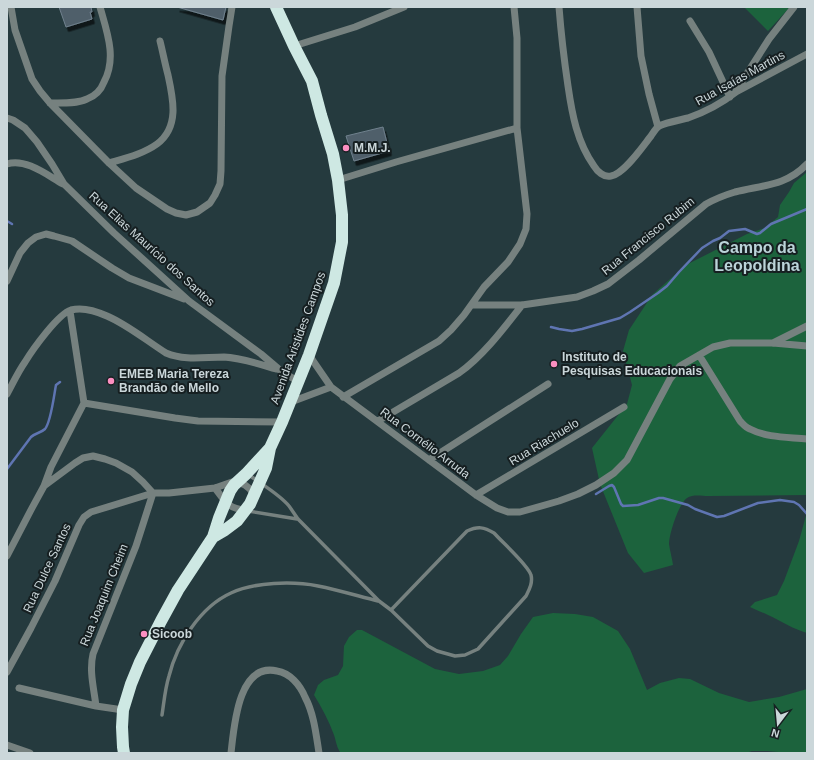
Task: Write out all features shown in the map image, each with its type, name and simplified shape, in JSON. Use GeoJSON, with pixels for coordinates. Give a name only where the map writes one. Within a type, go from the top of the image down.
{"type":"FeatureCollection","features":[{"type":"Feature","properties":{"kind":"highway","name":"Avenida Aristides Campos"},"geometry":{"type":"LineString","coordinates":[[213,537],[237,521],[250,504],[260,483],[266,468],[270,448],[291,402],[334,283],[342,242],[342,215],[333,154],[312,81],[276,7]]}},
{"type":"Feature","properties":{"kind":"highway","name":"Avenida Aristides Campos"},"geometry":{"type":"LineString","coordinates":[[124,753],[122,727],[123,710],[140,662],[160,621],[178,590],[213,537],[230,491],[270,448]]}},
{"type":"Feature","properties":{"kind":"street"},"geometry":{"type":"LineString","coordinates":[[11,7],[16,30],[32,79],[50,104],[136,188],[167,209],[186,215],[197,212],[210,203],[220,184],[222,76],[232,7]]}},
{"type":"Feature","properties":{"kind":"street"},"geometry":{"type":"LineString","coordinates":[[50,104],[78,102],[87,99],[102,87],[108,75],[110,65],[110,47],[100,7]]}},
{"type":"Feature","properties":{"kind":"street"},"geometry":{"type":"LineString","coordinates":[[343,397],[439,341],[451,330],[484,288],[508,262],[520,244],[526,229],[527,214],[517,128],[517,38],[514,7]]}},
{"type":"Feature","properties":{"kind":"street"},"geometry":{"type":"LineString","coordinates":[[559,7],[562,52],[576,129],[596,170],[603,175],[610,177],[631,162],[658,127],[641,56],[637,7]]}},
{"type":"Feature","properties":{"kind":"street"},"geometry":{"type":"LineString","coordinates":[[690,21],[733,94],[769,39],[794,7]]}},
{"type":"Feature","properties":{"kind":"street"},"geometry":{"type":"LineString","coordinates":[[294,46],[355,27],[401,8]]}},
{"type":"Feature","properties":{"kind":"street"},"geometry":{"type":"LineString","coordinates":[[109,163],[138,154],[148,149],[159,143],[168,132],[172,121],[174,108],[160,41]]}},
{"type":"Feature","properties":{"kind":"street","name":"Rua Isaías Martins"},"geometry":{"type":"LineString","coordinates":[[658,127],[690,117],[708,109],[807,54]]}},
{"type":"Feature","properties":{"kind":"street","name":"Rua Elias Maurício dos Santos"},"geometry":{"type":"LineString","coordinates":[[7,118],[14,120],[25,128],[37,142],[64,184],[114,233],[189,301],[261,354],[281,371],[298,382]]}},
{"type":"Feature","properties":{"kind":"street"},"geometry":{"type":"LineString","coordinates":[[338,180],[517,128]]}},
{"type":"Feature","properties":{"kind":"street"},"geometry":{"type":"LineString","coordinates":[[7,164],[20,163],[31,166],[64,184]]}},
{"type":"Feature","properties":{"kind":"street","name":"Rua Francisco Rubim"},"geometry":{"type":"LineString","coordinates":[[472,305],[522,305],[577,297],[592,292],[608,284],[706,204],[734,192],[775,184],[790,178],[807,164]]}},
{"type":"Feature","properties":{"kind":"street"},"geometry":{"type":"LineString","coordinates":[[7,281],[20,253],[28,243],[36,237],[46,234],[72,242],[129,278],[189,301]]}},
{"type":"Feature","properties":{"kind":"street"},"geometry":{"type":"LineString","coordinates":[[378,421],[470,365],[502,330],[522,305]]}},
{"type":"Feature","properties":{"kind":"street"},"geometry":{"type":"LineString","coordinates":[[7,394],[25,362],[52,325],[60,316],[70,311],[79,309],[105,315],[116,320],[166,353],[175,357],[226,357],[254,362],[281,371]]}},
{"type":"Feature","properties":{"kind":"street"},"geometry":{"type":"LineString","coordinates":[[7,556],[44,486],[51,467],[84,403],[70,311]]}},
{"type":"Feature","properties":{"kind":"street"},"geometry":{"type":"LineString","coordinates":[[773,343],[807,326]]}},
{"type":"Feature","properties":{"kind":"street"},"geometry":{"type":"LineString","coordinates":[[807,346],[773,343],[730,343],[713,347],[699,355],[740,421],[748,429],[769,435],[807,439]]}},
{"type":"Feature","properties":{"kind":"street","name":"Rua Cornélio Arruda"},"geometry":{"type":"LineString","coordinates":[[309,355],[331,387],[343,397],[378,421],[476,495],[497,508],[508,512],[520,512],[559,501],[596,485],[614,473],[627,460],[670,379],[680,366],[699,355]]}},
{"type":"Feature","properties":{"kind":"street"},"geometry":{"type":"LineString","coordinates":[[429,460],[548,384]]}},
{"type":"Feature","properties":{"kind":"street"},"geometry":{"type":"LineString","coordinates":[[291,402],[331,387]]}},
{"type":"Feature","properties":{"kind":"street"},"geometry":{"type":"LineString","coordinates":[[84,403],[198,421],[282,422]]}},
{"type":"Feature","properties":{"kind":"street","name":"Rua Riachuelo"},"geometry":{"type":"LineString","coordinates":[[476,495],[624,407]]}},
{"type":"Feature","properties":{"kind":"street"},"geometry":{"type":"LineString","coordinates":[[44,486],[74,463],[84,458],[93,456],[116,463],[132,472],[153,493]]}},
{"type":"Feature","properties":{"kind":"street"},"geometry":{"type":"LineString","coordinates":[[242,478],[254,495]]}},
{"type":"Feature","properties":{"kind":"street","name":"Rua Dulce Santos"},"geometry":{"type":"LineString","coordinates":[[7,672],[55,581],[79,524],[84,517],[91,512],[153,493],[169,493],[215,488],[242,478]]}},
{"type":"Feature","properties":{"kind":"street"},"geometry":{"type":"LineString","coordinates":[[215,488],[225,502],[234,508],[245,510]]}},
{"type":"Feature","properties":{"kind":"street","name":"Rua Joaquim Cheim"},"geometry":{"type":"LineString","coordinates":[[96,706],[91,661],[136,546],[153,493]]}},
{"type":"Feature","properties":{"kind":"street"},"geometry":{"type":"LineString","coordinates":[[231,753],[234,727],[242,693],[249,680],[257,673],[268,669],[279,671],[288,675],[297,683],[306,697],[313,720],[319,753]]}},
{"type":"Feature","properties":{"kind":"street"},"geometry":{"type":"LineString","coordinates":[[19,688],[96,706],[123,710]]}},
{"type":"Feature","properties":{"kind":"street"},"geometry":{"type":"LineString","coordinates":[[7,745],[30,753]]}},
{"type":"Feature","properties":{"kind":"lane"},"geometry":{"type":"LineString","coordinates":[[242,478],[260,483],[283,500],[298,519],[379,601],[391,610],[428,646],[437,652],[455,656],[465,655],[478,649],[526,596],[532,582],[531,575],[527,568],[494,533],[488,529],[474,528],[467,531],[391,610]]}},
{"type":"Feature","properties":{"kind":"lane"},"geometry":{"type":"LineString","coordinates":[[245,510],[298,519]]}},
{"type":"Feature","properties":{"kind":"lane"},"geometry":{"type":"LineString","coordinates":[[162,715],[169,676],[176,655],[185,636],[198,619],[214,603],[231,593],[250,587],[271,583],[298,584],[318,586],[379,601]]}},
{"type":"Feature","properties":{"kind":"green space"},"geometry":{"type":"Polygon","coordinates":[[[744,7],[790,7],[768,31],[744,7]]]}},
{"type":"Feature","properties":{"kind":"green space"},"geometry":{"type":"Polygon","coordinates":[[[807,172],[807,495],[689,497],[681,506],[671,533],[669,544],[673,565],[644,573],[628,553],[600,484],[592,448],[627,404],[632,385],[623,351],[629,330],[652,295],[686,265],[747,234],[765,228],[778,217],[780,205],[794,183],[807,172]]]}},
{"type":"Feature","properties":{"kind":"green space"},"geometry":{"type":"Polygon","coordinates":[[[807,512],[807,633],[750,607],[755,602],[777,595],[784,581],[799,541],[807,512]]]}},
{"type":"Feature","properties":{"kind":"green space"},"geometry":{"type":"Polygon","coordinates":[[[553,613],[593,617],[618,631],[630,649],[647,690],[660,683],[679,678],[690,679],[719,693],[749,702],[779,697],[807,689],[807,753],[752,751],[746,753],[341,753],[330,725],[314,695],[318,685],[324,680],[338,675],[343,666],[344,646],[349,637],[357,630],[362,630],[435,669],[459,674],[483,671],[500,665],[508,656],[533,617],[553,613]]]}},
{"type":"Feature","properties":{"kind":"building"},"geometry":{"type":"Polygon","coordinates":[[[59,7],[91,7],[92,12],[90,12],[92,19],[66,27],[59,7]]]}},
{"type":"Feature","properties":{"kind":"building"},"geometry":{"type":"Polygon","coordinates":[[[177,7],[226,7],[223,20],[177,7]]]}},
{"type":"Feature","properties":{"kind":"building"},"geometry":{"type":"Polygon","coordinates":[[[383,127],[389,151],[354,161],[346,136],[383,127]]]}},
{"type":"Feature","properties":{"kind":"waterway"},"geometry":{"type":"LineString","coordinates":[[551,327],[572,331],[620,318],[667,286],[702,248],[729,231],[745,229],[757,234],[771,224],[807,209]]}},
{"type":"Feature","properties":{"kind":"waterway"},"geometry":{"type":"LineString","coordinates":[[7,221],[12,224]]}},
{"type":"Feature","properties":{"kind":"waterway"},"geometry":{"type":"LineString","coordinates":[[7,469],[31,437],[45,429],[47,426],[51,415],[56,385],[60,382]]}},
{"type":"Feature","properties":{"kind":"waterway"},"geometry":{"type":"LineString","coordinates":[[596,494],[612,485],[623,506],[638,505],[663,498],[688,505],[717,517],[724,516],[758,503],[780,500],[794,502],[807,514]]}},
{"type":"Feature","properties":{"kind":"place","name":"M.M.J."},"geometry":{"type":"Point","coordinates":[346,148]}},
{"type":"Feature","properties":{"kind":"place","name":"Instituto de Pesquisas Educacionais"},"geometry":{"type":"Point","coordinates":[554,364]}},
{"type":"Feature","properties":{"kind":"place","name":"EMEB Maria Tereza Brandão de Mello"},"geometry":{"type":"Point","coordinates":[111,381]}},
{"type":"Feature","properties":{"kind":"place","name":"Sicoob"},"geometry":{"type":"Point","coordinates":[144,634]}},
{"type":"Feature","properties":{"kind":"district","name":"Campo da Leopoldina"},"geometry":{"type":"Point","coordinates":[757,256]}}]}
